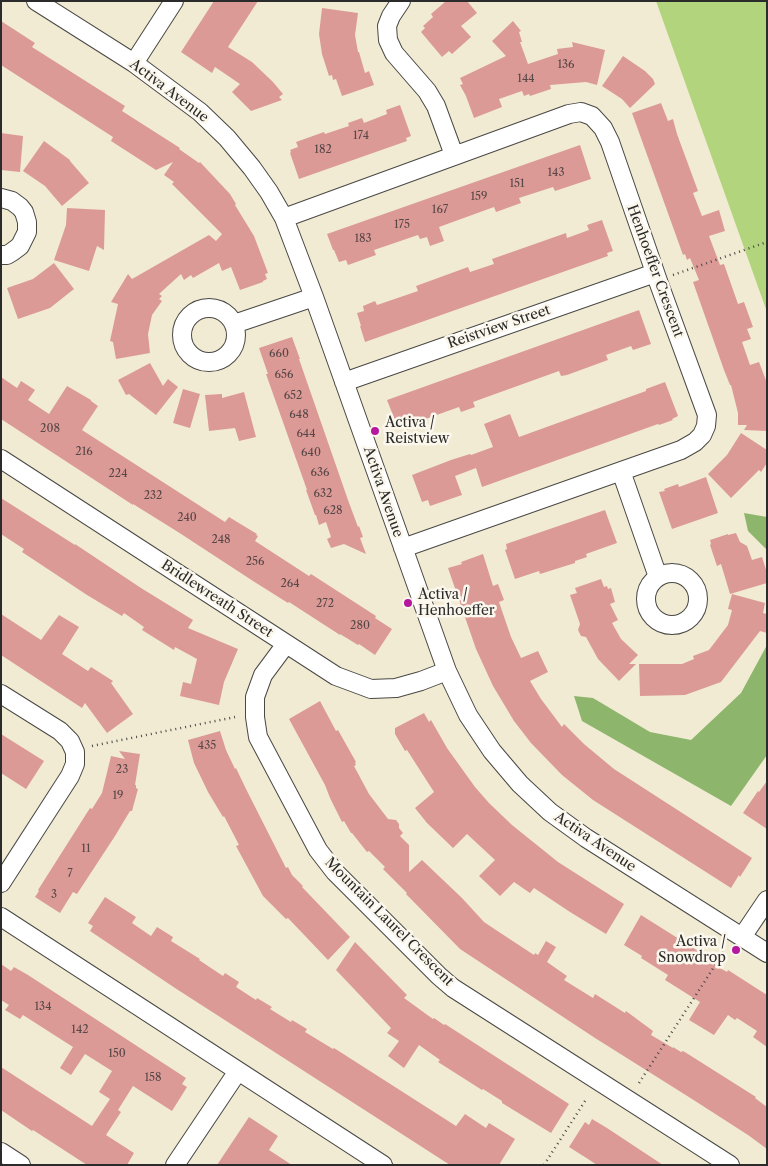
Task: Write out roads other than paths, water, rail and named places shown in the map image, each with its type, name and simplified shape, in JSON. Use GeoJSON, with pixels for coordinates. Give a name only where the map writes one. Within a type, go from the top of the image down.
{"type":"FeatureCollection","features":[{"type":"Feature","properties":{"kind":"street","name":"Activa Avenue"},"geometry":{"type":"LineString","coordinates":[[36,1],[134,63],[200,112],[227,138],[269,192],[284,218],[314,297],[447,671],[468,715],[492,751],[520,784],[550,812],[586,838],[767,953]]}},
{"type":"Feature","properties":{"kind":"street"},"geometry":{"type":"LineString","coordinates":[[134,63],[174,1]]}},
{"type":"Feature","properties":{"kind":"street"},"geometry":{"type":"LineString","coordinates":[[402,1],[391,16],[387,26],[388,40],[394,52],[427,91],[436,106],[454,156]]}},
{"type":"Feature","properties":{"kind":"street","name":"Henhoeffer Crescent"},"geometry":{"type":"LineString","coordinates":[[284,218],[569,114],[581,112],[592,116],[603,128],[610,142],[656,277],[707,414],[706,426],[702,435],[682,450],[403,548]]}},
{"type":"Feature","properties":{"kind":"street"},"geometry":{"type":"LineString","coordinates":[[1,198],[12,201],[24,212],[27,232],[20,246],[7,255],[1,255]]}},
{"type":"Feature","properties":{"kind":"street","name":"Reistview Street"},"geometry":{"type":"LineString","coordinates":[[344,382],[656,277]]}},
{"type":"Feature","properties":{"kind":"street"},"geometry":{"type":"LineString","coordinates":[[234,324],[314,297]]}},
{"type":"Feature","properties":{"kind":"street","name":"Bridlewreath Street"},"geometry":{"type":"LineString","coordinates":[[1,459],[336,676],[371,689],[396,688],[447,671]]}},
{"type":"Feature","properties":{"kind":"street"},"geometry":{"type":"LineString","coordinates":[[621,472],[658,577]]}},
{"type":"Feature","properties":{"kind":"street","name":"Mountain Laurel Crescent"},"geometry":{"type":"LineString","coordinates":[[286,644],[264,675],[255,697],[258,737],[318,850],[335,872],[453,988],[730,1165]]}},
{"type":"Feature","properties":{"kind":"street"},"geometry":{"type":"LineString","coordinates":[[1,694],[60,731],[70,741],[75,752],[76,764],[1,883]]}},
{"type":"Feature","properties":{"kind":"street"},"geometry":{"type":"LineString","coordinates":[[742,936],[767,900]]}},
{"type":"Feature","properties":{"kind":"street"},"geometry":{"type":"LineString","coordinates":[[1,917],[383,1165]]}},
{"type":"Feature","properties":{"kind":"street"},"geometry":{"type":"LineString","coordinates":[[175,1165],[238,1070]]}},
{"type":"Feature","properties":{"kind":"street"},"geometry":{"type":"LineString","coordinates":[[1,1152],[21,1165]]}},
{"type":"Feature","properties":{"kind":"place","name":"Activa / Reistview"},"geometry":{"type":"Point","coordinates":[375,431]}},
{"type":"Feature","properties":{"kind":"place","name":"Activa / Henhoeffer"},"geometry":{"type":"Point","coordinates":[408,603]}},
{"type":"Feature","properties":{"kind":"place","name":"Activa / Snowdrop"},"geometry":{"type":"Point","coordinates":[736,950]}}]}
